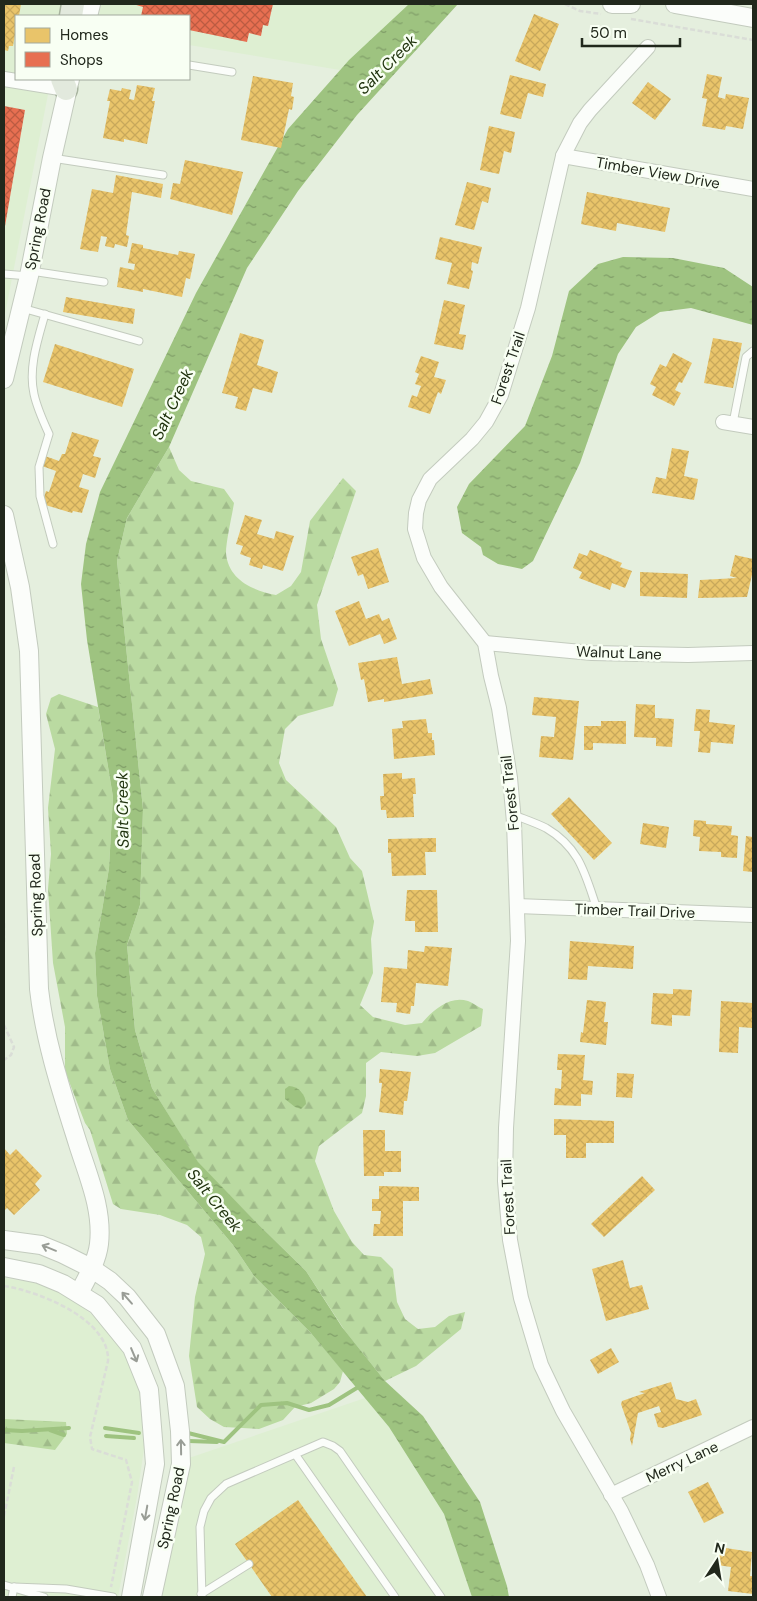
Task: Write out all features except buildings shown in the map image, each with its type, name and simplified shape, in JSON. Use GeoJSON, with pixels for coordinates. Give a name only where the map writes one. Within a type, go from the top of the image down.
{"type":"FeatureCollection","features":[{"type":"Feature","properties":{"kind":"street"},"geometry":{"type":"LineString","coordinates":[[675,4],[753,18]]}},
{"type":"Feature","properties":{"kind":"street"},"geometry":{"type":"LineString","coordinates":[[611,10],[629,11]]}},
{"type":"Feature","properties":{"kind":"street","name":"Forest Trail"},"geometry":{"type":"LineString","coordinates":[[648,47],[590,110],[580,124],[563,156],[528,308],[501,395],[486,422],[472,439],[430,479],[421,496],[416,513],[415,529],[424,558],[441,587],[485,642],[491,676],[500,708],[514,815],[518,941],[506,1151],[507,1210],[514,1263],[529,1328],[542,1365],[563,1411],[621,1511],[647,1565],[659,1597]]}},
{"type":"Feature","properties":{"kind":"street"},"geometry":{"type":"LineString","coordinates":[[25,80],[66,82]]}},
{"type":"Feature","properties":{"kind":"street","name":"Spring Road"},"geometry":{"type":"LineString","coordinates":[[5,369],[30,274],[66,82]]}},
{"type":"Feature","properties":{"kind":"street","name":"Timber View Drive"},"geometry":{"type":"LineString","coordinates":[[563,156],[753,189]]}},
{"type":"Feature","properties":{"kind":"street"},"geometry":{"type":"LineString","coordinates":[[728,422],[753,427]]}},
{"type":"Feature","properties":{"kind":"street","name":"Spring Road"},"geometry":{"type":"LineString","coordinates":[[4,514],[22,595],[29,651],[39,989],[53,1064],[100,1220],[99,1246],[79,1293],[102,1311],[132,1348],[149,1390],[155,1464],[131,1597]]}},
{"type":"Feature","properties":{"kind":"street","name":"Walnut Lane"},"geometry":{"type":"LineString","coordinates":[[485,642],[592,653],[688,655],[753,653]]}},
{"type":"Feature","properties":{"kind":"street","name":"Timber Trail Drive"},"geometry":{"type":"LineString","coordinates":[[517,906],[753,915]]}},
{"type":"Feature","properties":{"kind":"street"},"geometry":{"type":"LineString","coordinates":[[4,1240],[41,1245],[91,1268]]}},
{"type":"Feature","properties":{"kind":"street"},"geometry":{"type":"LineString","coordinates":[[4,1267],[39,1274],[79,1293]]}},
{"type":"Feature","properties":{"kind":"street","name":"Spring Road"},"geometry":{"type":"LineString","coordinates":[[91,1268],[127,1296],[156,1334],[176,1386],[181,1464],[152,1597]]}},
{"type":"Feature","properties":{"kind":"street","name":"Merry Lane"},"geometry":{"type":"LineString","coordinates":[[611,1496],[753,1427]]}},
{"type":"Feature","properties":{"kind":"lane"},"geometry":{"type":"LineString","coordinates":[[190,65],[232,72]]}},
{"type":"Feature","properties":{"kind":"lane"},"geometry":{"type":"LineString","coordinates":[[52,158],[163,175]]}},
{"type":"Feature","properties":{"kind":"lane"},"geometry":{"type":"LineString","coordinates":[[4,274],[30,274],[104,282]]}},
{"type":"Feature","properties":{"kind":"lane"},"geometry":{"type":"LineString","coordinates":[[22,308],[139,341]]}},
{"type":"Feature","properties":{"kind":"lane"},"geometry":{"type":"LineString","coordinates":[[44,314],[34,364],[34,393],[49,434],[39,467],[40,496],[53,544]]}},
{"type":"Feature","properties":{"kind":"lane"},"geometry":{"type":"LineString","coordinates":[[728,422],[746,358],[753,351]]}},
{"type":"Feature","properties":{"kind":"lane"},"geometry":{"type":"LineString","coordinates":[[514,815],[545,828],[562,839],[572,849],[584,872],[596,909]]}},
{"type":"Feature","properties":{"kind":"lane"},"geometry":{"type":"LineString","coordinates":[[201,1596],[200,1527],[204,1510],[211,1498],[226,1484],[323,1442],[340,1451],[441,1597]]}},
{"type":"Feature","properties":{"kind":"lane"},"geometry":{"type":"LineString","coordinates":[[295,1454],[395,1597]]}},
{"type":"Feature","properties":{"kind":"lane"},"geometry":{"type":"LineString","coordinates":[[201,1596],[249,1564]]}},
{"type":"Feature","properties":{"kind":"lane"},"geometry":{"type":"LineString","coordinates":[[4,1585],[111,1597]]}},
{"type":"Feature","properties":{"kind":"lane"},"geometry":{"type":"LineString","coordinates":[[12,1597],[14,1587]]}},
{"type":"Feature","properties":{"kind":"lane"},"geometry":{"type":"LineString","coordinates":[[14,1587],[44,1597]]}},
{"type":"Feature","properties":{"kind":"path"},"geometry":{"type":"LineString","coordinates":[[565,4],[580,11],[611,10]]}},
{"type":"Feature","properties":{"kind":"path"},"geometry":{"type":"LineString","coordinates":[[629,11],[753,40]]}},
{"type":"Feature","properties":{"kind":"path"},"geometry":{"type":"LineString","coordinates":[[4,923],[4,942]]}},
{"type":"Feature","properties":{"kind":"path"},"geometry":{"type":"LineString","coordinates":[[4,1025],[14,1047],[12,1055],[4,1060]]}},
{"type":"Feature","properties":{"kind":"path"},"geometry":{"type":"LineString","coordinates":[[4,1286],[33,1293],[73,1311],[92,1326],[108,1350],[108,1361],[90,1437],[92,1449],[126,1460],[132,1482],[111,1597]]}},
{"type":"Feature","properties":{"kind":"path"},"geometry":{"type":"LineString","coordinates":[[4,1516],[14,1467]]}},
{"type":"Feature","properties":{"kind":"shaded area"},"geometry":{"type":"Polygon","coordinates":[[[4,4],[66,4],[64,15],[15,15],[15,80],[51,80],[4,319],[4,4]]]}},
{"type":"Feature","properties":{"kind":"shaded area"},"geometry":{"type":"Polygon","coordinates":[[[101,4],[409,4],[340,70],[190,45],[190,15],[99,15],[101,4]]]}},
{"type":"Feature","properties":{"kind":"shaded area"},"geometry":{"type":"Polygon","coordinates":[[[4,1278],[37,1283],[55,1290],[76,1302],[101,1322],[123,1349],[141,1393],[146,1435],[137,1497],[118,1597],[4,1597],[4,1278]]]}},
{"type":"Feature","properties":{"kind":"shaded area"},"geometry":{"type":"Polygon","coordinates":[[[365,1398],[389,1427],[444,1514],[472,1597],[157,1597],[186,1459],[365,1398]]]}},
{"type":"Feature","properties":{"kind":"green space"},"geometry":{"type":"Polygon","coordinates":[[[169,447],[179,470],[191,481],[224,489],[234,503],[226,553],[228,562],[237,577],[243,583],[259,591],[276,595],[291,586],[301,572],[310,521],[343,478],[356,491],[317,605],[321,639],[338,689],[333,706],[298,716],[285,729],[279,763],[286,780],[336,827],[350,858],[362,871],[374,922],[371,939],[373,973],[360,1005],[373,1017],[405,1025],[422,1023],[442,1005],[455,1000],[468,1001],[483,1009],[481,1026],[435,1053],[417,1056],[381,1052],[366,1063],[366,1096],[362,1113],[319,1146],[315,1161],[334,1211],[352,1242],[364,1255],[381,1257],[393,1269],[397,1302],[405,1319],[418,1329],[435,1327],[449,1316],[465,1312],[461,1329],[416,1366],[385,1381],[345,1331],[306,1271],[198,1163],[152,1088],[135,1030],[127,945],[140,905],[143,809],[117,561],[127,518],[169,447]]]}},
{"type":"Feature","properties":{"kind":"green space"},"geometry":{"type":"Polygon","coordinates":[[[59,694],[98,707],[113,797],[109,868],[95,953],[97,996],[110,1069],[128,1120],[233,1245],[254,1276],[310,1332],[343,1371],[340,1382],[334,1389],[311,1403],[295,1407],[283,1420],[259,1429],[224,1427],[210,1419],[197,1407],[189,1356],[195,1297],[205,1254],[201,1237],[187,1225],[160,1215],[121,1209],[113,1204],[90,1130],[85,1123],[65,1071],[65,1027],[53,963],[48,889],[51,854],[48,808],[55,749],[46,714],[51,698],[59,694]]]}},
{"type":"Feature","properties":{"kind":"green space"},"geometry":{"type":"Polygon","coordinates":[[[4,1419],[66,1422],[67,1434],[55,1450],[4,1443],[4,1419]]]}},
{"type":"Feature","properties":{"kind":"water","name":"Salt Creek"},"geometry":{"type":"Polygon","coordinates":[[[409,4],[458,4],[357,115],[298,191],[247,268],[169,447],[127,518],[117,561],[143,809],[140,905],[127,945],[135,1030],[152,1088],[198,1162],[306,1271],[342,1327],[385,1381],[423,1416],[480,1502],[509,1597],[472,1597],[444,1514],[389,1427],[310,1332],[254,1276],[233,1245],[128,1120],[110,1069],[97,996],[95,953],[109,868],[113,797],[87,640],[81,584],[86,544],[100,492],[196,293],[288,129],[349,60],[409,4]]]}},
{"type":"Feature","properties":{"kind":"water"},"geometry":{"type":"Polygon","coordinates":[[[623,257],[673,258],[724,268],[753,287],[753,325],[691,308],[660,312],[636,327],[618,354],[580,463],[533,561],[522,569],[498,564],[483,555],[481,547],[462,533],[457,507],[469,484],[525,426],[552,356],[569,291],[598,264],[623,257]]]}},
{"type":"Feature","properties":{"kind":"water"},"geometry":{"type":"Polygon","coordinates":[[[289,1086],[298,1089],[305,1097],[306,1104],[301,1109],[285,1099],[285,1089],[289,1086]]]}},
{"type":"Feature","properties":{"kind":"waterway"},"geometry":{"type":"LineString","coordinates":[[188,1433],[224,1442],[261,1405],[287,1403],[309,1410],[329,1405],[360,1386]]}},
{"type":"Feature","properties":{"kind":"waterway"},"geometry":{"type":"LineString","coordinates":[[4,1430],[22,1431],[69,1428]]}},
{"type":"Feature","properties":{"kind":"waterway"},"geometry":{"type":"LineString","coordinates":[[105,1428],[139,1433]]}},
{"type":"Feature","properties":{"kind":"waterway"},"geometry":{"type":"LineString","coordinates":[[50,1430],[64,1435]]}},
{"type":"Feature","properties":{"kind":"waterway"},"geometry":{"type":"LineString","coordinates":[[106,1436],[134,1438]]}},
{"type":"Feature","properties":{"kind":"waterway"},"geometry":{"type":"LineString","coordinates":[[189,1441],[217,1442]]}}]}
